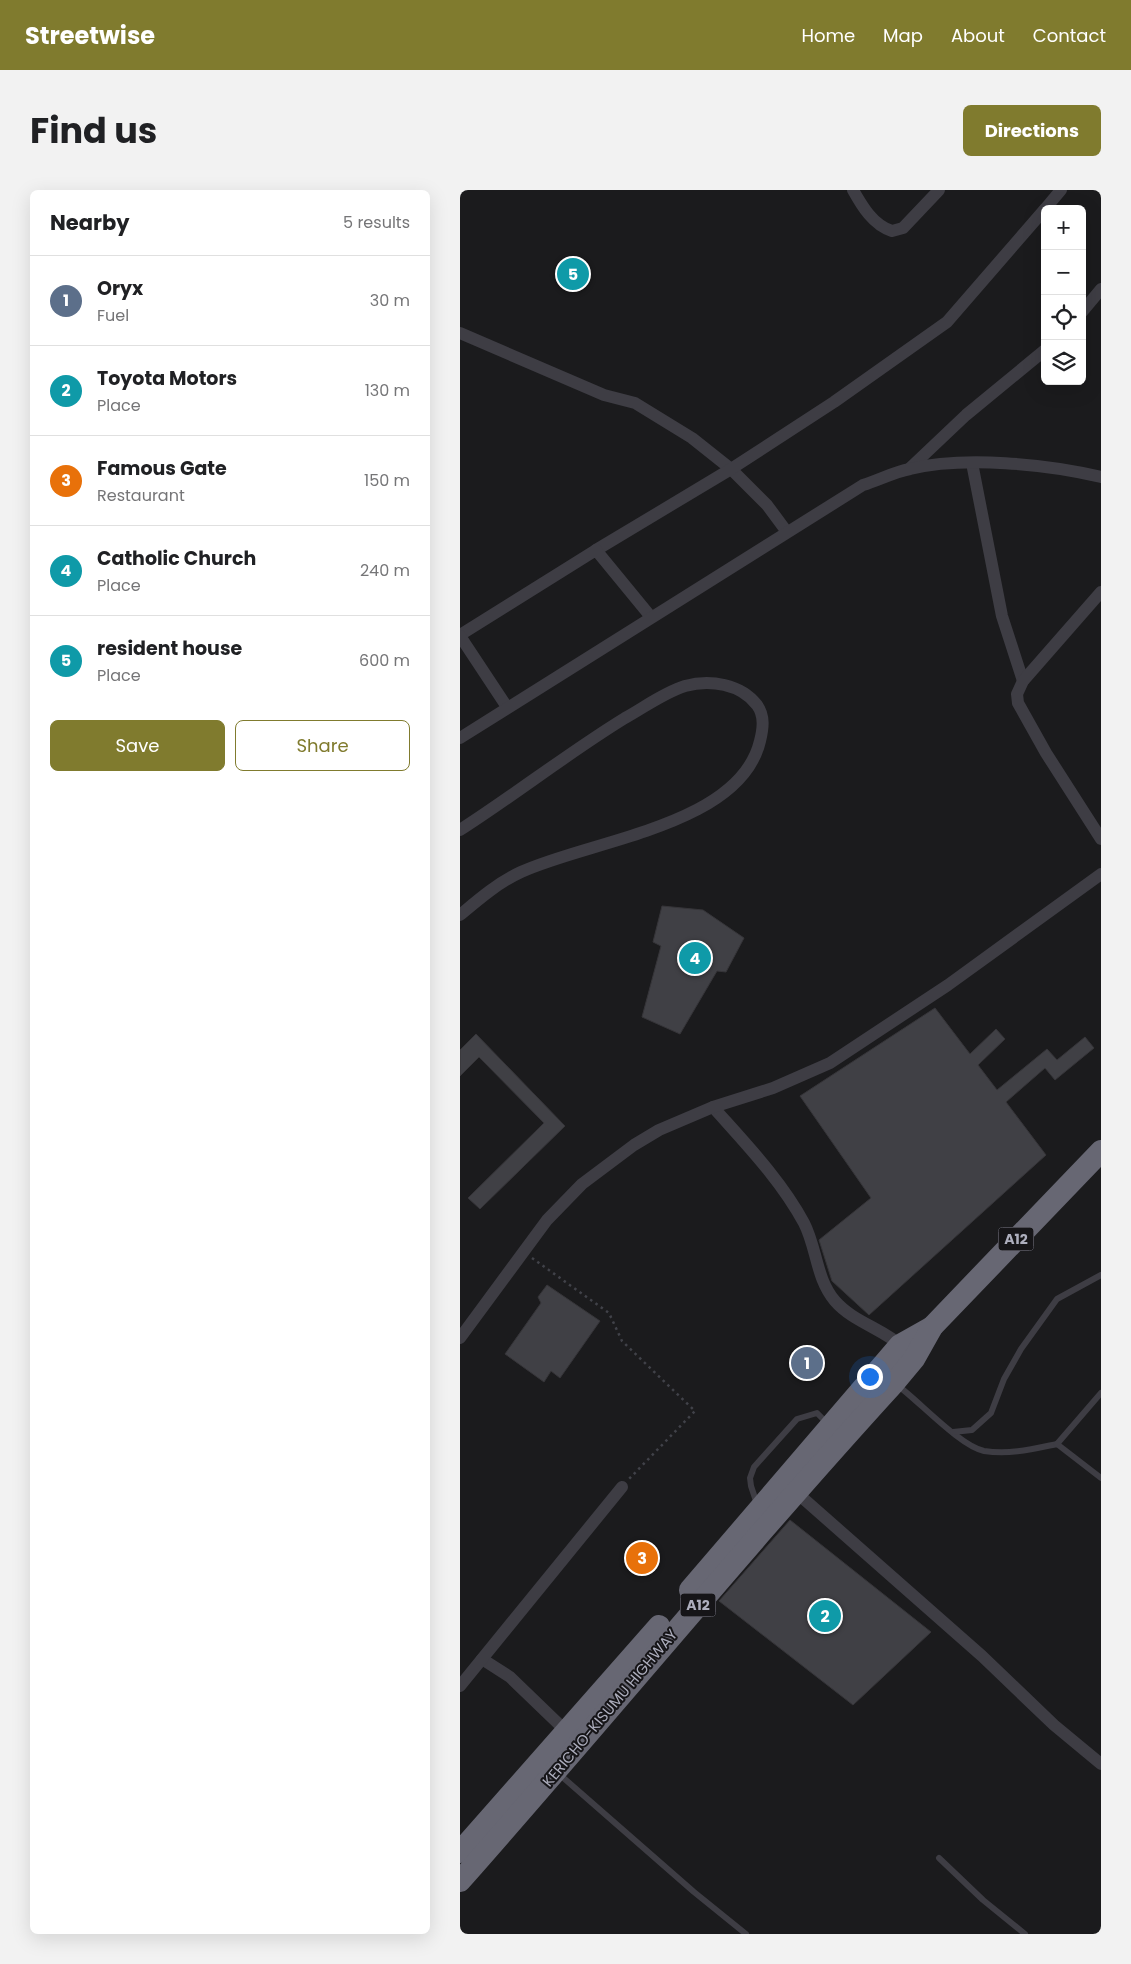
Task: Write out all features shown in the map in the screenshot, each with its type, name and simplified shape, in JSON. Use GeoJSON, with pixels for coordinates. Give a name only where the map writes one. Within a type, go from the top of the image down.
{"type":"FeatureCollection","features":[{"type":"Feature","properties":{"kind":"highway","name":"KERICHO-KISUMU HIGHWAY"},"geometry":{"type":"LineString","coordinates":[[460,1881],[550,1766],[567,1732],[764,1517],[907,1352],[1101,1151]]}},
{"type":"Feature","properties":{"kind":"highway","name":"KERICHO-KISUMU HIGHWAY"},"geometry":{"type":"LineString","coordinates":[[460,1852],[550,1766],[679,1626],[764,1517],[798,1493],[837,1433],[894,1383],[907,1352]]}},
{"type":"Feature","properties":{"kind":"street"},"geometry":{"type":"LineString","coordinates":[[852,190],[871,216],[892,231],[903,228],[940,190]]}},
{"type":"Feature","properties":{"kind":"street"},"geometry":{"type":"LineString","coordinates":[[1048,205],[1061,190]]}},
{"type":"Feature","properties":{"kind":"street"},"geometry":{"type":"LineString","coordinates":[[507,707],[460,636],[596,550],[731,469],[842,397],[947,322],[1041,214]]}},
{"type":"Feature","properties":{"kind":"street"},"geometry":{"type":"LineString","coordinates":[[1086,307],[1101,289]]}},
{"type":"Feature","properties":{"kind":"street"},"geometry":{"type":"LineString","coordinates":[[460,334],[604,395],[635,403],[692,438],[731,469],[767,505],[787,532]]}},
{"type":"Feature","properties":{"kind":"street"},"geometry":{"type":"LineString","coordinates":[[909,469],[966,415],[1041,353]]}},
{"type":"Feature","properties":{"kind":"street"},"geometry":{"type":"LineString","coordinates":[[460,738],[863,485],[909,469],[943,463],[1012,465],[1101,477]]}},
{"type":"Feature","properties":{"kind":"street"},"geometry":{"type":"LineString","coordinates":[[972,463],[1002,616],[1023,681]]}},
{"type":"Feature","properties":{"kind":"street"},"geometry":{"type":"LineString","coordinates":[[596,550],[651,617]]}},
{"type":"Feature","properties":{"kind":"street"},"geometry":{"type":"LineString","coordinates":[[1101,592],[1023,681],[1017,694],[1018,703],[1046,753],[1101,839]]}},
{"type":"Feature","properties":{"kind":"street"},"geometry":{"type":"LineString","coordinates":[[460,830],[551,769],[590,739],[660,697],[685,686],[707,682],[731,686],[755,703],[761,713],[763,724],[758,747],[740,780],[723,796],[676,820],[520,872],[478,900],[460,915]]}},
{"type":"Feature","properties":{"kind":"street"},"geometry":{"type":"LineString","coordinates":[[460,1338],[522,1251],[547,1220],[582,1184],[634,1145],[659,1130],[713,1107],[773,1088],[830,1063],[948,985],[1101,874]]}},
{"type":"Feature","properties":{"kind":"street"},"geometry":{"type":"LineString","coordinates":[[713,1107],[787,1194],[806,1227],[820,1275],[834,1300],[846,1312],[907,1352]]}},
{"type":"Feature","properties":{"kind":"street"},"geometry":{"type":"LineString","coordinates":[[460,1686],[622,1487]]}},
{"type":"Feature","properties":{"kind":"street"},"geometry":{"type":"LineString","coordinates":[[798,1493],[982,1656],[1054,1725],[1101,1764]]}},
{"type":"Feature","properties":{"kind":"street"},"geometry":{"type":"LineString","coordinates":[[482,1660],[510,1677],[567,1732]]}},
{"type":"Feature","properties":{"kind":"lane"},"geometry":{"type":"LineString","coordinates":[[952,1432],[972,1430],[982,1423],[991,1413],[1004,1379],[1020,1349],[1057,1299],[1101,1275]]}},
{"type":"Feature","properties":{"kind":"lane"},"geometry":{"type":"LineString","coordinates":[[894,1383],[952,1432],[982,1450],[1023,1452],[1058,1444],[1101,1392]]}},
{"type":"Feature","properties":{"kind":"lane"},"geometry":{"type":"LineString","coordinates":[[764,1517],[751,1486],[752,1472],[786,1428],[797,1419],[817,1413],[837,1433]]}},
{"type":"Feature","properties":{"kind":"lane"},"geometry":{"type":"LineString","coordinates":[[1058,1444],[1101,1478]]}},
{"type":"Feature","properties":{"kind":"lane"},"geometry":{"type":"LineString","coordinates":[[550,1766],[694,1892],[746,1934]]}},
{"type":"Feature","properties":{"kind":"lane"},"geometry":{"type":"LineString","coordinates":[[939,1858],[984,1900],[1025,1934]]}},
{"type":"Feature","properties":{"kind":"path"},"geometry":{"type":"LineString","coordinates":[[522,1251],[610,1313],[622,1341],[695,1411],[622,1487]]}},
{"type":"Feature","properties":{"kind":"building"},"geometry":{"type":"Polygon","coordinates":[[[662,906],[703,910],[744,938],[726,972],[717,971],[680,1034],[642,1017],[661,946],[653,942],[662,906]]]}},
{"type":"Feature","properties":{"kind":"building"},"geometry":{"type":"Polygon","coordinates":[[[935,1008],[970,1054],[996,1029],[1005,1039],[978,1065],[997,1090],[1047,1049],[1057,1060],[1085,1037],[1094,1048],[1055,1080],[1045,1068],[1006,1102],[1046,1155],[869,1315],[832,1281],[819,1240],[871,1198],[800,1096],[935,1008]]]}},
{"type":"Feature","properties":{"kind":"building"},"geometry":{"type":"Polygon","coordinates":[[[476,1034],[565,1126],[480,1209],[468,1198],[544,1123],[479,1057],[460,1076],[460,1050],[476,1034]]]}},
{"type":"Feature","properties":{"kind":"building"},"geometry":{"type":"Polygon","coordinates":[[[547,1285],[600,1321],[560,1378],[551,1371],[544,1382],[505,1354],[541,1303],[538,1297],[547,1285]]]}},
{"type":"Feature","properties":{"kind":"building"},"geometry":{"type":"Polygon","coordinates":[[[790,1520],[931,1632],[853,1705],[719,1601],[790,1520]]]}},
{"type":"Feature","properties":{"kind":"place","name":"resident house"},"geometry":{"type":"Point","coordinates":[573,274]}},
{"type":"Feature","properties":{"kind":"place","name":"Catholic Church"},"geometry":{"type":"Point","coordinates":[695,958]}},
{"type":"Feature","properties":{"kind":"place","name":"Oryx"},"geometry":{"type":"Point","coordinates":[807,1363]}},
{"type":"Feature","properties":{"kind":"place","name":"Famous Gate"},"geometry":{"type":"Point","coordinates":[642,1558]}},
{"type":"Feature","properties":{"kind":"place","name":"Toyota Motors"},"geometry":{"type":"Point","coordinates":[825,1616]}}]}
